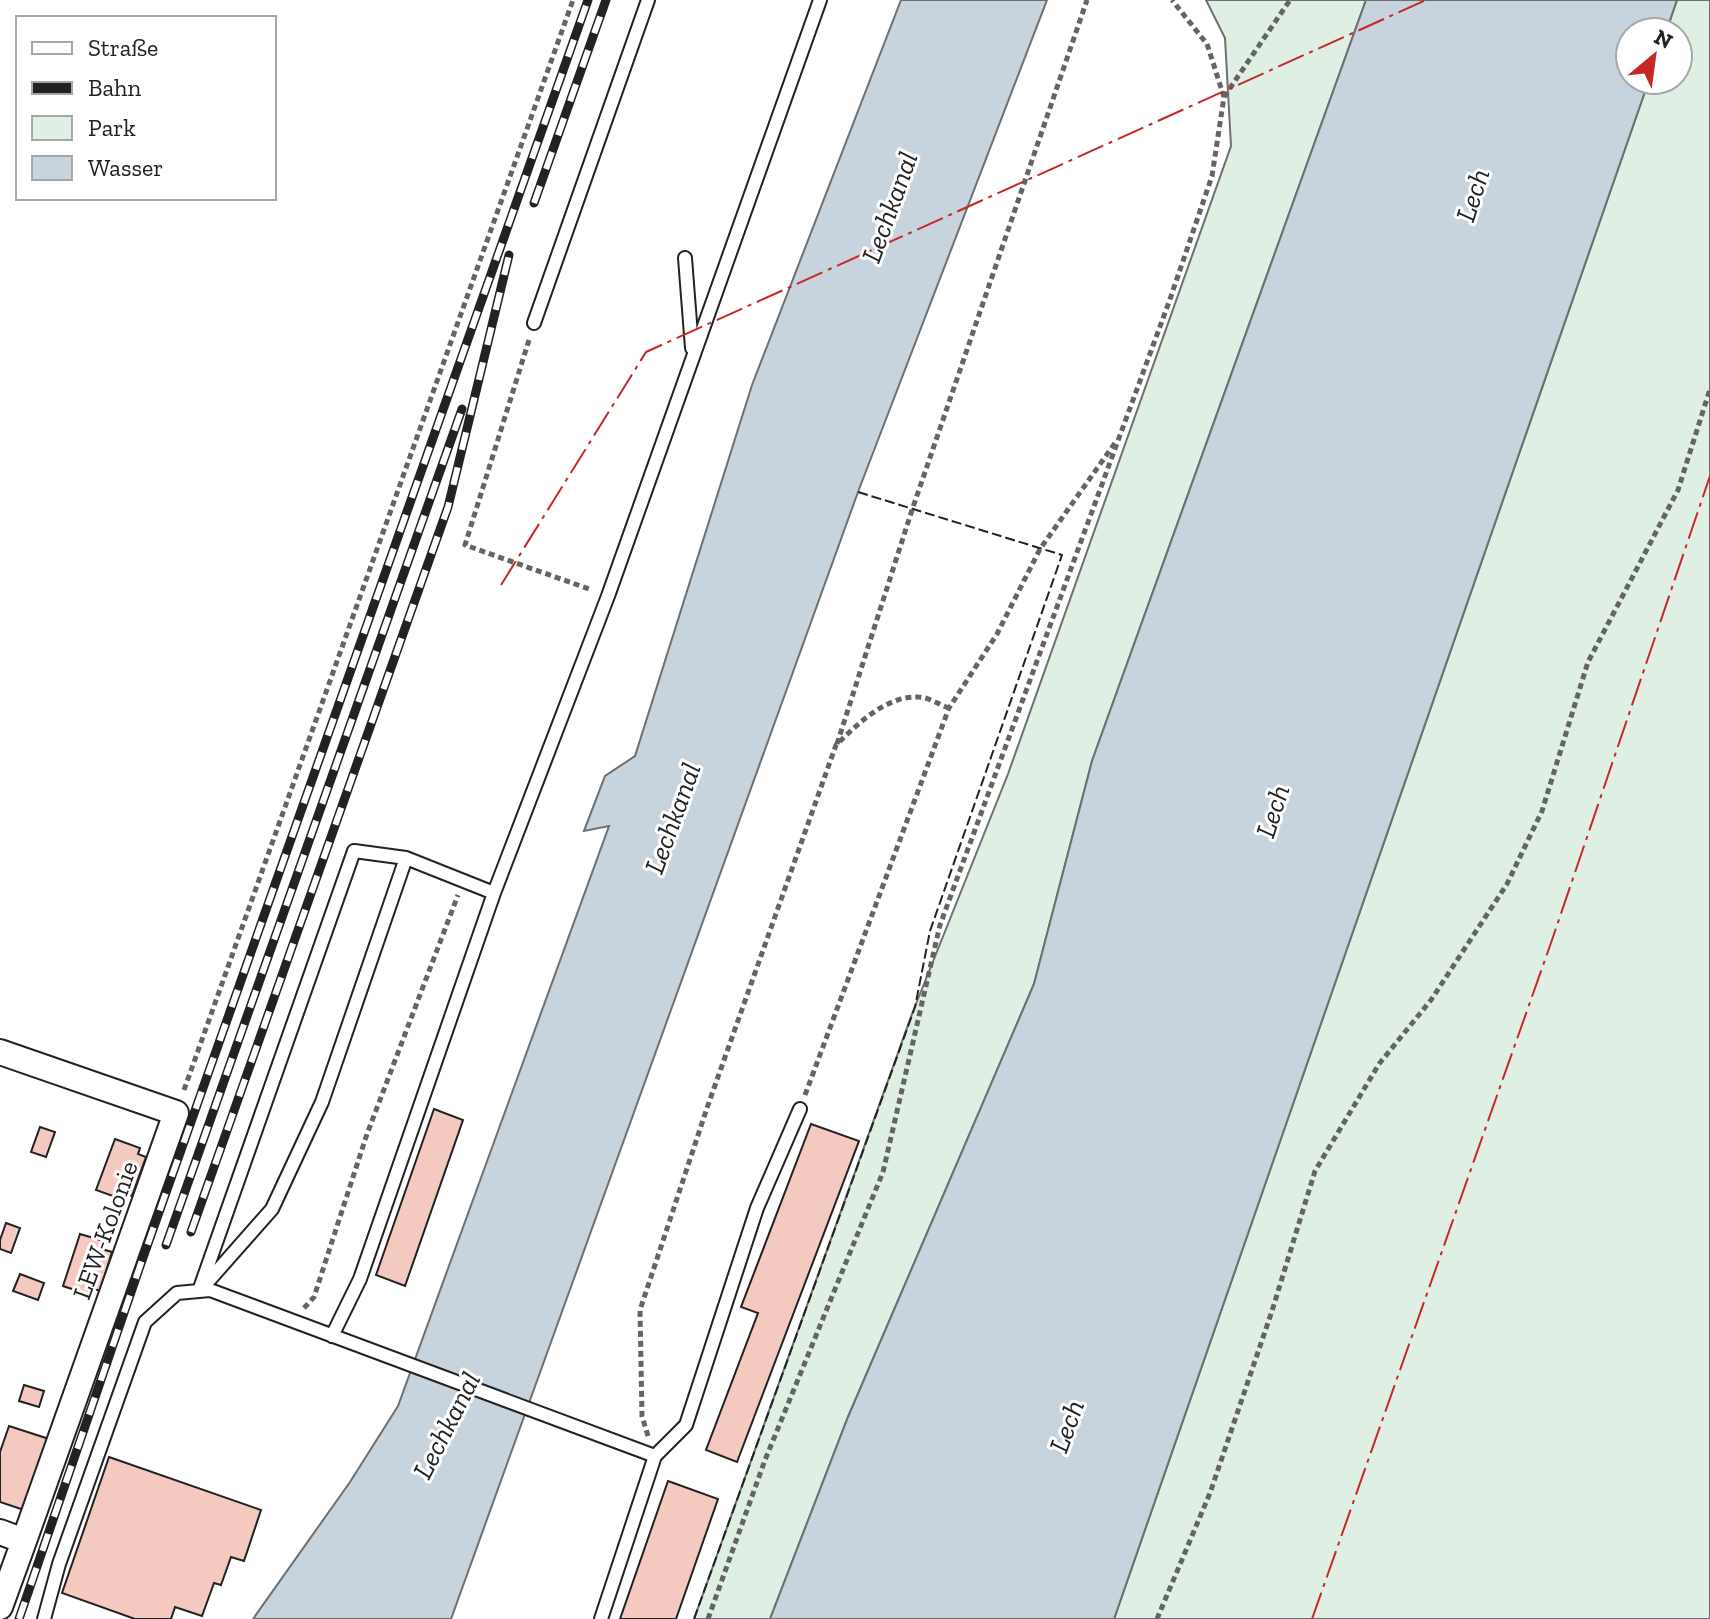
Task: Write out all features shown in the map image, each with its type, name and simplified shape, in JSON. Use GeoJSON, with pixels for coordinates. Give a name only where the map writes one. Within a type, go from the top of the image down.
{"type":"FeatureCollection","features":[{"type":"Feature","properties":{"kind":"street"},"geometry":{"type":"LineString","coordinates":[[0,1052],[176,1113]]}},
{"type":"Feature","properties":{"kind":"street","name":"LEW-Kolonie"},"geometry":{"type":"LineString","coordinates":[[0,1607],[176,1113]]}},
{"type":"Feature","properties":{"kind":"street"},"geometry":{"type":"LineString","coordinates":[[0,1532],[24,1541]]}},
{"type":"Feature","properties":{"kind":"lane"},"geometry":{"type":"LineString","coordinates":[[534,323],[648,0]]}},
{"type":"Feature","properties":{"kind":"lane"},"geometry":{"type":"LineString","coordinates":[[332,1336],[360,1279],[494,893],[608,596],[820,0]]}},
{"type":"Feature","properties":{"kind":"lane"},"geometry":{"type":"LineString","coordinates":[[685,258],[692,355]]}},
{"type":"Feature","properties":{"kind":"lane"},"geometry":{"type":"LineString","coordinates":[[199,1291],[354,851],[406,858],[494,893]]}},
{"type":"Feature","properties":{"kind":"lane"},"geometry":{"type":"LineString","coordinates":[[199,1291],[272,1209],[322,1102],[406,858]]}},
{"type":"Feature","properties":{"kind":"lane"},"geometry":{"type":"LineString","coordinates":[[601,1619],[655,1456],[686,1425],[757,1208],[800,1109]]}},
{"type":"Feature","properties":{"kind":"lane"},"geometry":{"type":"LineString","coordinates":[[44,1619],[64,1550],[145,1322],[177,1293],[210,1290],[655,1456]]}},
{"type":"Feature","properties":{"kind":"path"},"geometry":{"type":"LineString","coordinates":[[176,1113],[573,0]]}},
{"type":"Feature","properties":{"kind":"path"},"geometry":{"type":"LineString","coordinates":[[655,1456],[642,1416],[640,1310],[708,1105],[836,745],[912,510],[1087,0]]}},
{"type":"Feature","properties":{"kind":"path"},"geometry":{"type":"LineString","coordinates":[[1172,0],[1207,44],[1224,97]]}},
{"type":"Feature","properties":{"kind":"path"},"geometry":{"type":"LineString","coordinates":[[708,1619],[765,1460],[883,1172],[940,925],[1212,176],[1224,97],[1290,0]]}},
{"type":"Feature","properties":{"kind":"path"},"geometry":{"type":"LineString","coordinates":[[534,323],[465,545],[608,596]]}},
{"type":"Feature","properties":{"kind":"path"},"geometry":{"type":"LineString","coordinates":[[1157,1619],[1210,1493],[1272,1311],[1315,1171],[1379,1064],[1431,1000],[1507,884],[1542,811],[1588,662],[1678,490],[1710,389]]}},
{"type":"Feature","properties":{"kind":"path"},"geometry":{"type":"LineString","coordinates":[[800,1109],[949,708],[997,634],[1040,549],[1120,435]]}},
{"type":"Feature","properties":{"kind":"path"},"geometry":{"type":"LineString","coordinates":[[836,745],[864,718],[892,702],[920,697],[949,708]]}},
{"type":"Feature","properties":{"kind":"path"},"geometry":{"type":"LineString","coordinates":[[293,1321],[314,1297],[367,1134],[464,880]]}},
{"type":"Feature","properties":{"kind":"green space"},"geometry":{"type":"Polygon","coordinates":[[[1206,0],[1366,0],[1092,761],[1034,984],[848,1417],[770,1619],[694,1619],[912,1014],[1008,774],[1231,146],[1225,38],[1206,0]]]}},
{"type":"Feature","properties":{"kind":"green space"},"geometry":{"type":"Polygon","coordinates":[[[1677,0],[1710,0],[1710,1619],[1114,1619],[1643,96],[1694,96],[1694,16],[1672,16],[1677,0]]]}},
{"type":"Feature","properties":{"kind":"water","name":"Lechkanal"},"geometry":{"type":"Polygon","coordinates":[[[901,0],[1047,0],[858,492],[451,1619],[253,1619],[350,1482],[398,1406],[609,826],[584,831],[605,776],[635,756],[752,385],[901,0]]]}},
{"type":"Feature","properties":{"kind":"water","name":"Lech"},"geometry":{"type":"Polygon","coordinates":[[[1366,0],[1677,0],[1672,16],[1614,16],[1614,96],[1643,96],[1114,1619],[770,1619],[848,1417],[1034,984],[1092,761],[1366,0]]]}},
{"type":"Feature","properties":{"kind":"building"},"geometry":{"type":"Polygon","coordinates":[[[434,1109],[463,1120],[405,1286],[376,1275],[434,1109]]]}},
{"type":"Feature","properties":{"kind":"building"},"geometry":{"type":"Polygon","coordinates":[[[811,1124],[859,1141],[737,1462],[706,1450],[758,1313],[741,1307],[811,1124]]]}},
{"type":"Feature","properties":{"kind":"building"},"geometry":{"type":"Polygon","coordinates":[[[40,1127],[55,1132],[46,1157],[31,1152],[40,1127]]]}},
{"type":"Feature","properties":{"kind":"building"},"geometry":{"type":"Polygon","coordinates":[[[115,1139],[140,1148],[138,1154],[146,1157],[132,1196],[124,1193],[121,1199],[96,1190],[115,1139]]]}},
{"type":"Feature","properties":{"kind":"building"},"geometry":{"type":"Polygon","coordinates":[[[6,1223],[20,1228],[11,1253],[0,1249],[6,1223]]]}},
{"type":"Feature","properties":{"kind":"building"},"geometry":{"type":"Polygon","coordinates":[[[80,1234],[104,1241],[102,1249],[112,1252],[100,1291],[89,1287],[87,1294],[63,1286],[80,1234]]]}},
{"type":"Feature","properties":{"kind":"building"},"geometry":{"type":"Polygon","coordinates":[[[20,1274],[44,1283],[38,1300],[13,1291],[20,1274]]]}},
{"type":"Feature","properties":{"kind":"building"},"geometry":{"type":"Polygon","coordinates":[[[24,1385],[44,1391],[39,1407],[19,1401],[24,1385]]]}},
{"type":"Feature","properties":{"kind":"building"},"geometry":{"type":"Polygon","coordinates":[[[9,1426],[49,1439],[24,1510],[0,1502],[0,1452],[9,1426]]]}},
{"type":"Feature","properties":{"kind":"building"},"geometry":{"type":"Polygon","coordinates":[[[109,1457],[261,1510],[244,1561],[231,1557],[221,1585],[214,1583],[202,1616],[175,1607],[171,1619],[135,1619],[62,1593],[109,1457]]]}},
{"type":"Feature","properties":{"kind":"building"},"geometry":{"type":"Polygon","coordinates":[[[668,1481],[718,1499],[676,1619],[620,1619],[668,1481]]]}},
{"type":"Feature","properties":{"kind":"railway"},"geometry":{"type":"LineString","coordinates":[[19,1619],[140,1266],[588,0]]}},
{"type":"Feature","properties":{"kind":"railway"},"geometry":{"type":"LineString","coordinates":[[534,203],[606,0]]}},
{"type":"Feature","properties":{"kind":"railway"},"geometry":{"type":"LineString","coordinates":[[191,1232],[448,507],[509,255]]}},
{"type":"Feature","properties":{"kind":"railway"},"geometry":{"type":"LineString","coordinates":[[166,1245],[462,409]]}},
{"type":"Feature","properties":{"kind":"fence"},"geometry":{"type":"LineString","coordinates":[[694,1619],[915,1007],[930,931],[1062,555],[858,492]]}},
{"type":"Feature","properties":{"kind":"power"},"geometry":{"type":"LineString","coordinates":[[501,585],[646,352],[1426,0]]}},
{"type":"Feature","properties":{"kind":"power"},"geometry":{"type":"LineString","coordinates":[[1312,1619],[1552,940],[1710,476]]}}]}
